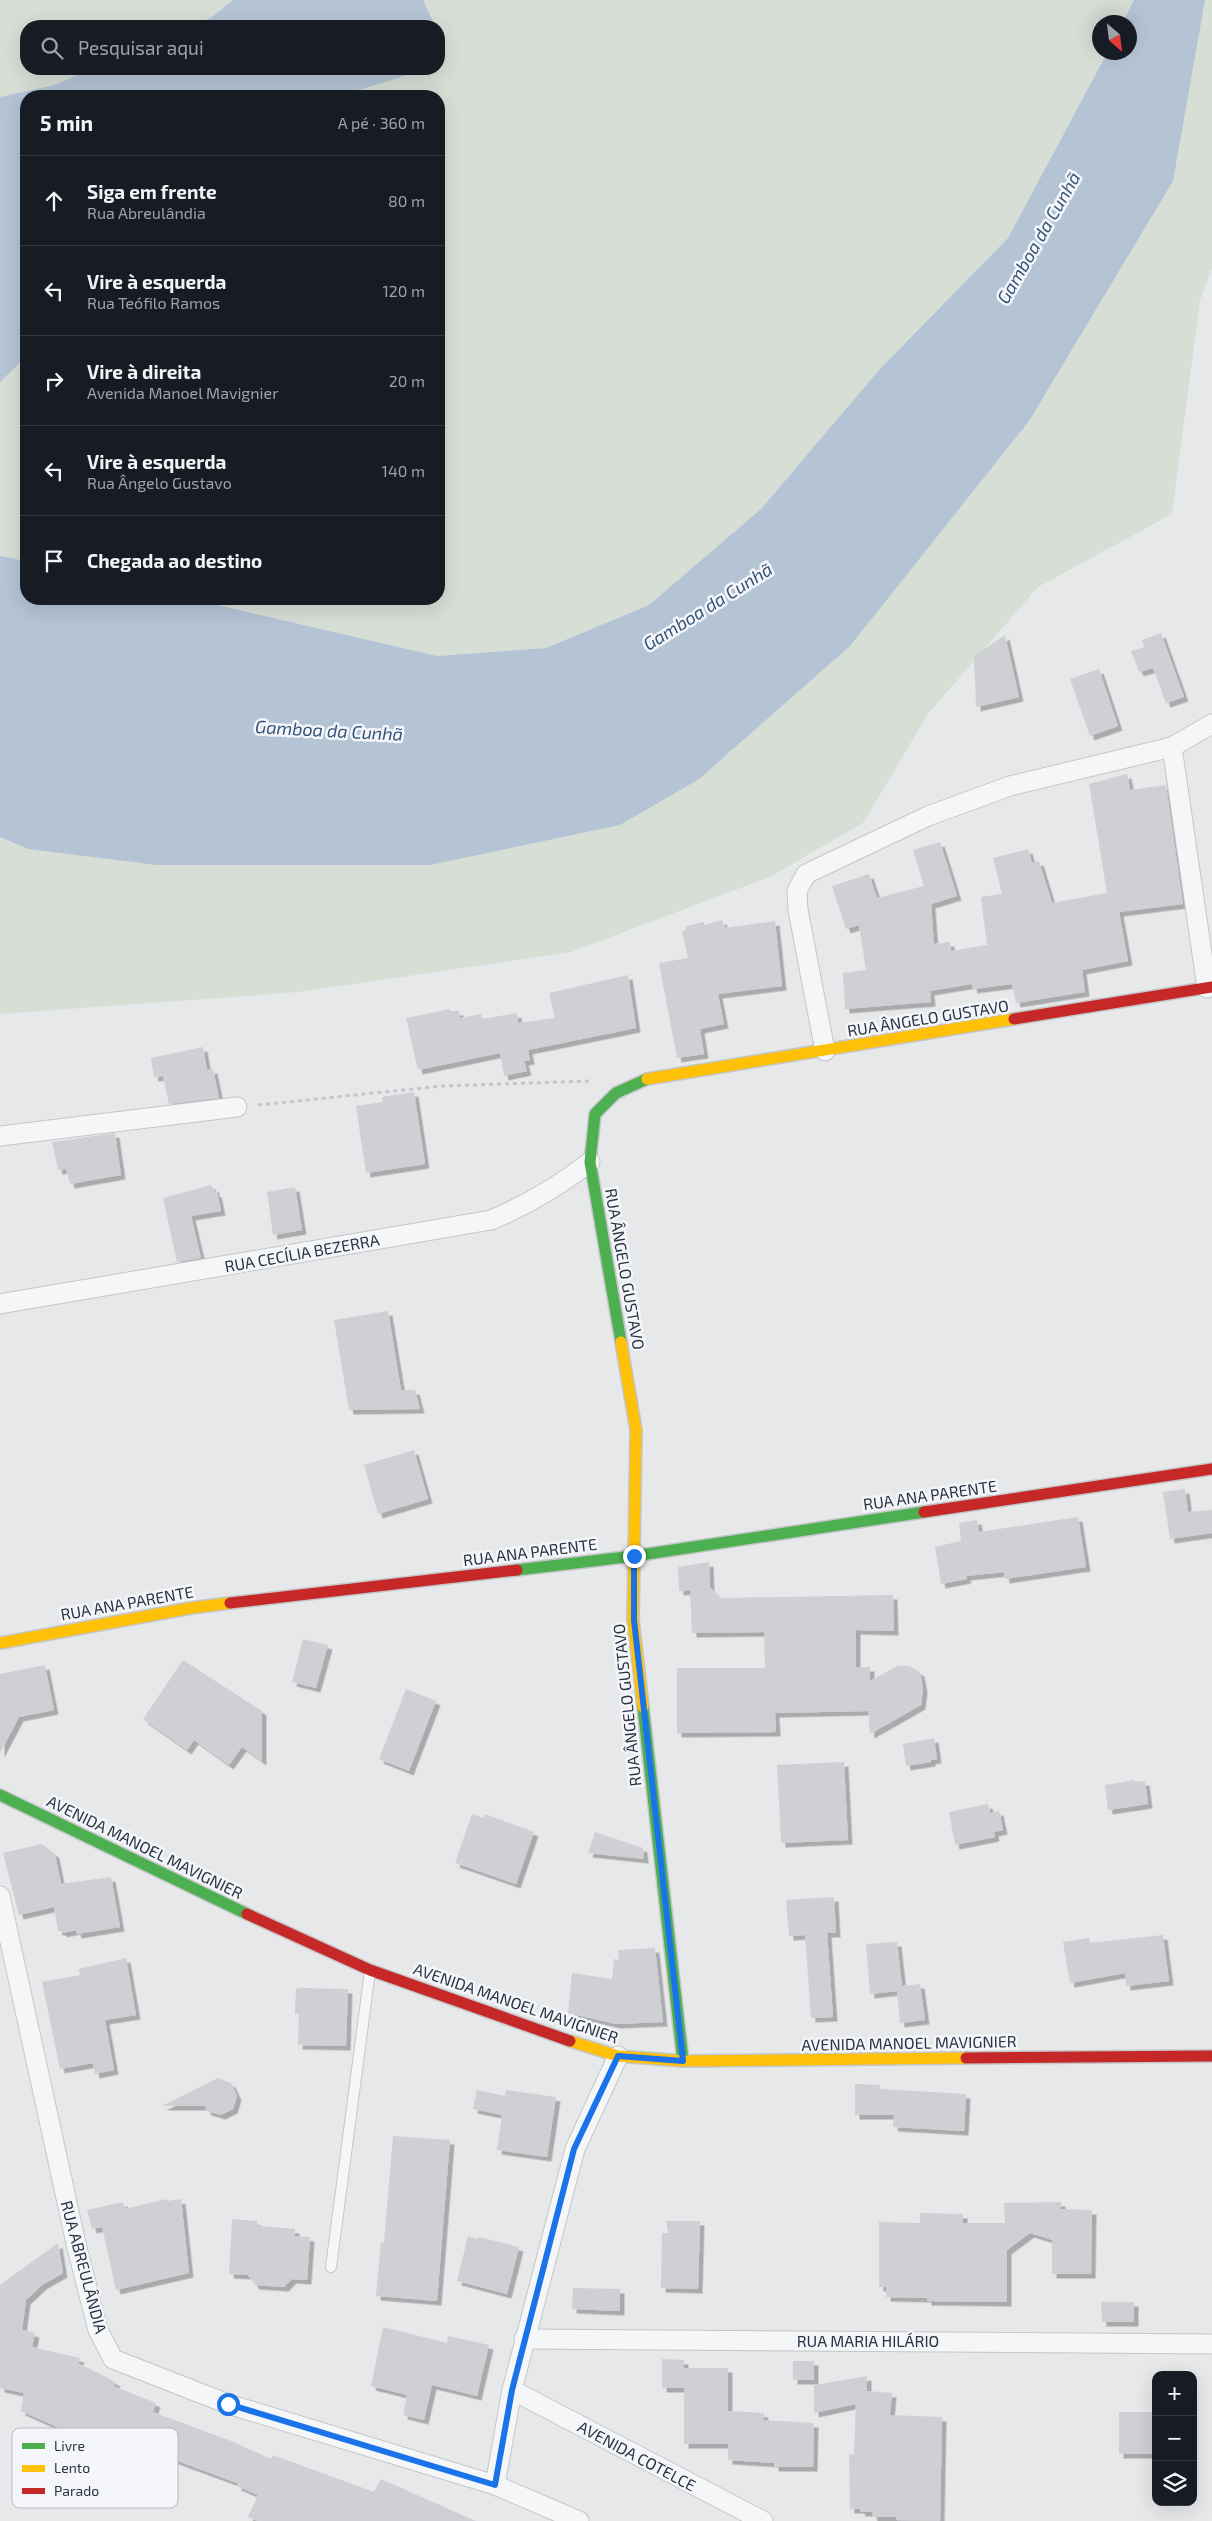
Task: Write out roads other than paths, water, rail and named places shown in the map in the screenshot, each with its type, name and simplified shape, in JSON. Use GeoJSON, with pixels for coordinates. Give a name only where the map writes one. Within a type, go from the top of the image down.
{"type":"FeatureCollection","features":[{"type":"Feature","properties":{"kind":"street"},"geometry":{"type":"LineString","coordinates":[[824,1051],[798,910],[797,891],[806,874],[928,816],[1010,786],[1172,747],[1212,724]]}},
{"type":"Feature","properties":{"kind":"street"},"geometry":{"type":"LineString","coordinates":[[1172,747],[1210,988]]}},
{"type":"Feature","properties":{"kind":"street","name":"RUA ÂNGELO GUSTAVO"},"geometry":{"type":"LineString","coordinates":[[683,2061],[634,1620],[636,1430],[590,1162],[595,1114],[616,1093],[645,1079],[1210,988]]}},
{"type":"Feature","properties":{"kind":"street"},"geometry":{"type":"LineString","coordinates":[[0,1136],[237,1107]]}},
{"type":"Feature","properties":{"kind":"street","name":"RUA CECÍLIA BEZERRA"},"geometry":{"type":"LineString","coordinates":[[0,1304],[491,1220],[523,1206],[560,1185],[590,1162]]}},
{"type":"Feature","properties":{"kind":"street","name":"RUA ANA PARENTE"},"geometry":{"type":"LineString","coordinates":[[0,1643],[191,1608],[634,1556],[1212,1470]]}},
{"type":"Feature","properties":{"kind":"street","name":"AVENIDA MANOEL MAVIGNIER"},"geometry":{"type":"LineString","coordinates":[[0,1795],[318,1948],[370,1970],[538,2030],[618,2056],[683,2061],[1212,2056]]}},
{"type":"Feature","properties":{"kind":"street","name":"RUA ABREULÂNDIA"},"geometry":{"type":"LineString","coordinates":[[0,1896],[77,2248],[98,2330],[113,2359],[228,2404],[495,2485]]}},
{"type":"Feature","properties":{"kind":"street"},"geometry":{"type":"LineString","coordinates":[[579,2521],[495,2485],[512,2390],[574,2149],[618,2056]]}},
{"type":"Feature","properties":{"kind":"street","name":"RUA MARIA HILÁRIO"},"geometry":{"type":"LineString","coordinates":[[524,2339],[1212,2344]]}},
{"type":"Feature","properties":{"kind":"street","name":"AVENIDA COTELCE"},"geometry":{"type":"LineString","coordinates":[[512,2390],[763,2521]]}},
{"type":"Feature","properties":{"kind":"lane"},"geometry":{"type":"LineString","coordinates":[[331,2267],[370,1970]]}},
{"type":"Feature","properties":{"kind":"water"},"geometry":{"type":"Polygon","coordinates":[[[233,0],[423,0],[432,20],[206,20],[233,0]]]}},
{"type":"Feature","properties":{"kind":"water","name":"Gamboa da Cunhã"},"geometry":{"type":"Polygon","coordinates":[[[1134,0],[1205,0],[1173,181],[1029,421],[850,646],[699,779],[620,825],[430,865],[157,865],[28,849],[0,837],[0,556],[20,560],[20,605],[218,605],[437,656],[546,648],[649,605],[761,509],[879,370],[1008,238],[1103,60],[1137,60],[1137,15],[1126,15],[1134,0]]]}},
{"type":"Feature","properties":{"kind":"water"},"geometry":{"type":"Polygon","coordinates":[[[78,75],[408,75],[359,90],[32,90],[54,85],[78,75]]]}},
{"type":"Feature","properties":{"kind":"water"},"geometry":{"type":"Polygon","coordinates":[[[20,93],[20,363],[0,382],[0,97],[20,93]]]}}]}
